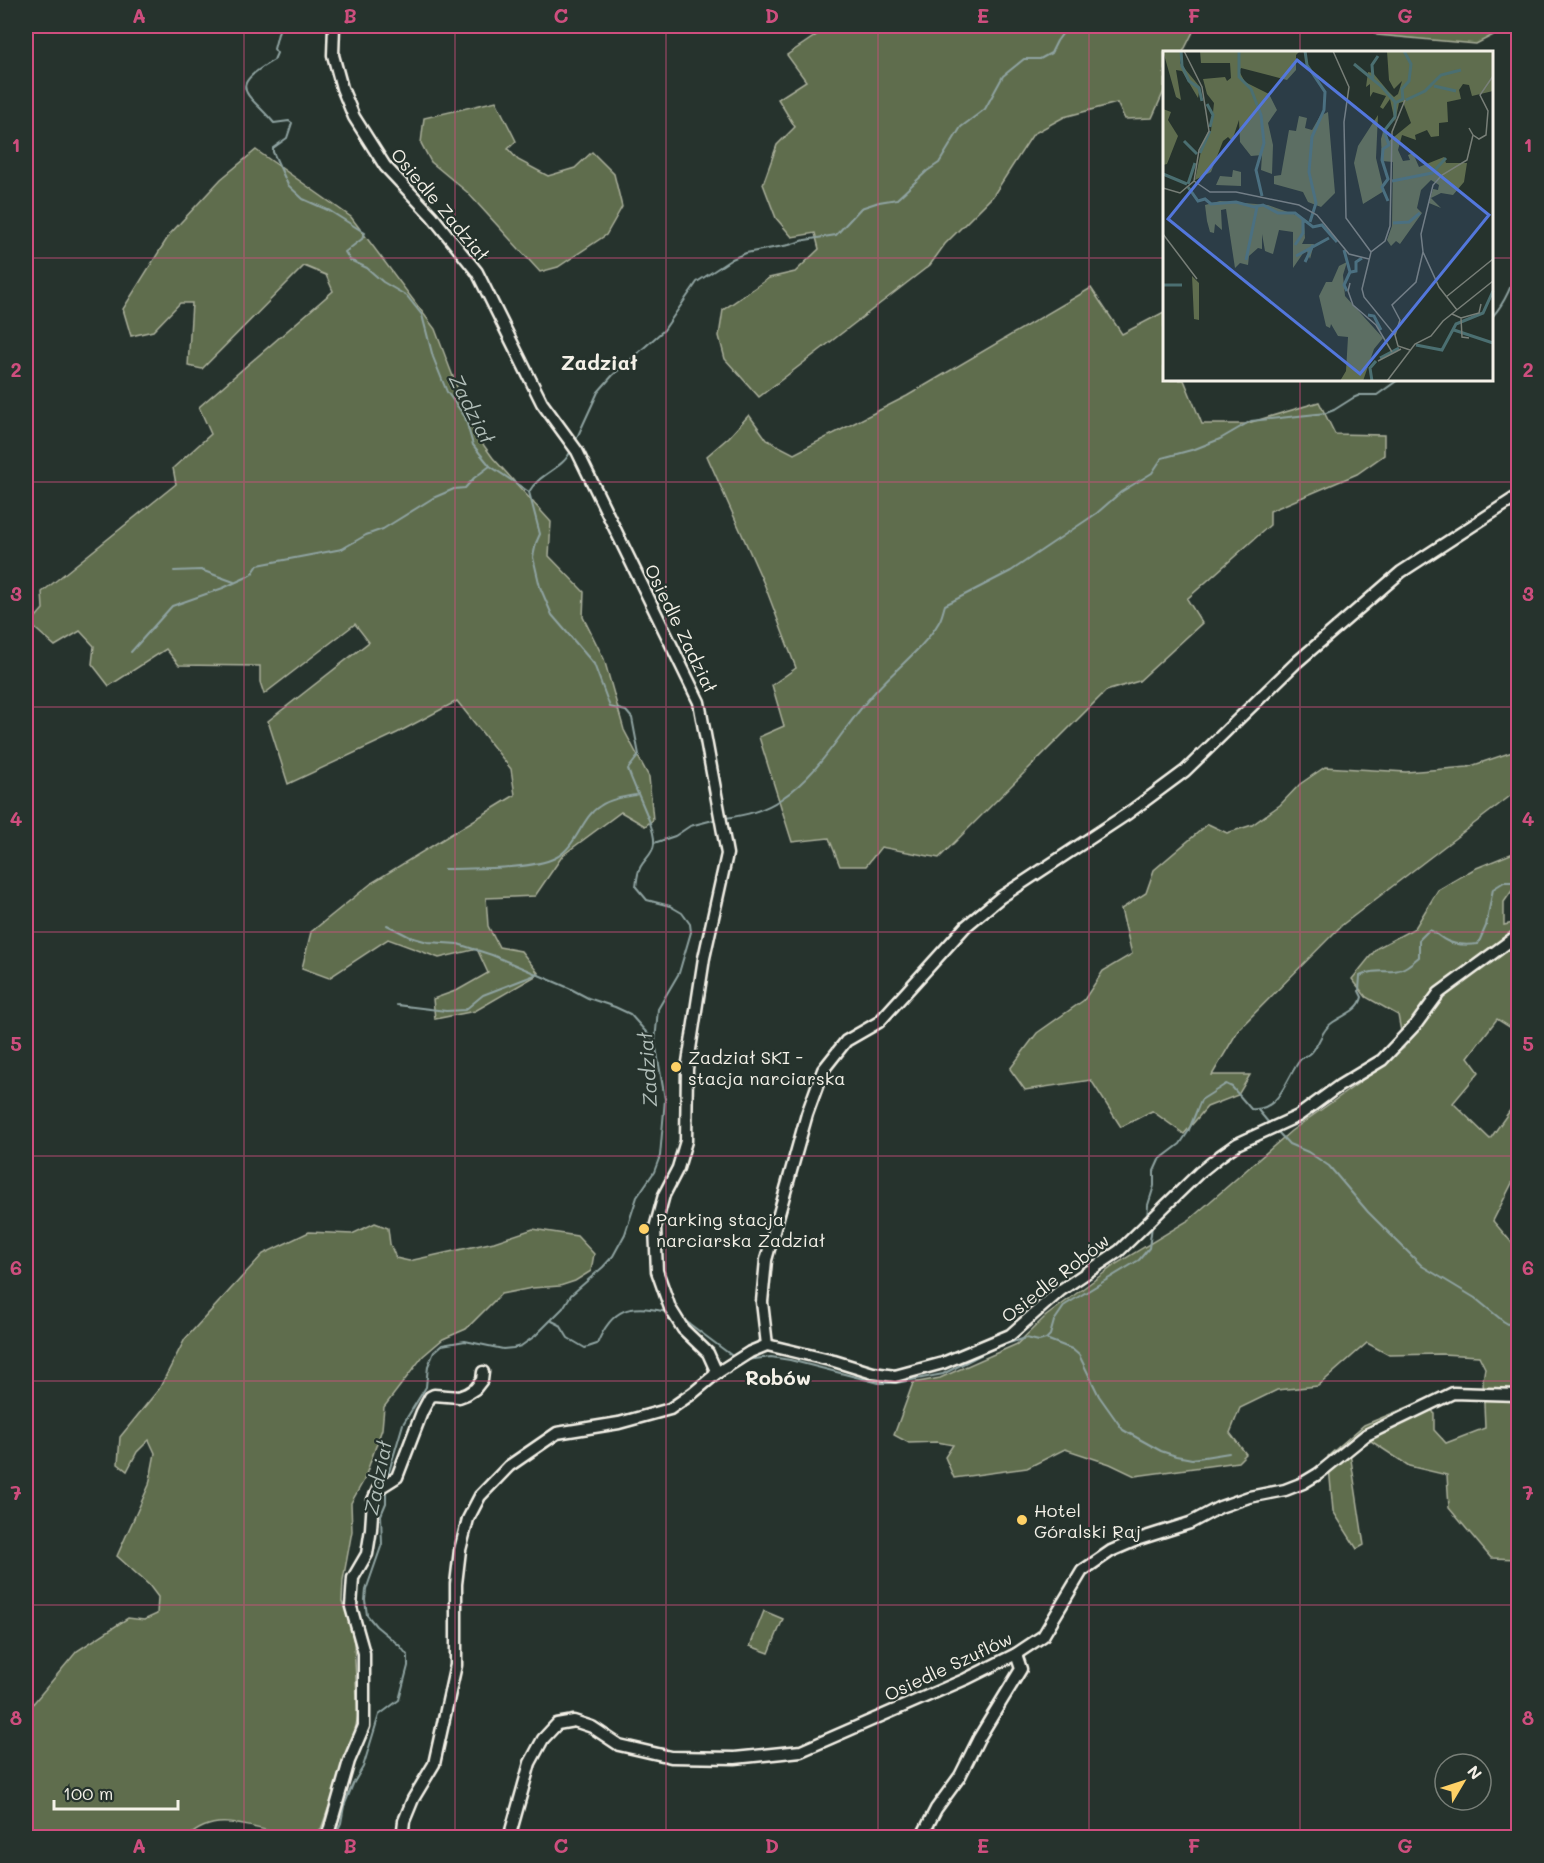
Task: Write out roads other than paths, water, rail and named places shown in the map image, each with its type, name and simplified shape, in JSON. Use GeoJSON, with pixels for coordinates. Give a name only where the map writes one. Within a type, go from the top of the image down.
{"type":"FeatureCollection","features":[{"type":"Feature","properties":{"kind":"street","name":"Osiedle Zadział"},"geometry":{"type":"LineString","coordinates":[[334,26],[333,55],[342,88],[354,117],[385,165],[432,216],[477,272],[542,403],[577,451],[699,702],[728,854],[704,958],[687,1069],[686,1141],[678,1167],[664,1195],[656,1228],[657,1271],[670,1308],[680,1324],[702,1346],[717,1373]]}},
{"type":"Feature","properties":{"kind":"street"},"geometry":{"type":"LineString","coordinates":[[402,1838],[404,1821],[413,1799],[434,1764],[438,1747],[456,1665],[456,1584],[460,1550],[468,1519],[480,1496],[509,1466],[557,1433],[619,1423],[670,1409],[717,1373],[750,1352],[767,1345],[762,1302],[766,1260],[807,1114],[823,1070],[846,1041],[879,1022],[966,926],[1001,897],[1127,813],[1185,771],[1297,662],[1401,572],[1518,496]]}},
{"type":"Feature","properties":{"kind":"street","name":"Osiedle Robów"},"geometry":{"type":"LineString","coordinates":[[767,1345],[873,1373],[895,1376],[943,1363],[1010,1335],[1061,1290],[1119,1251],[1199,1173],[1220,1156],[1237,1144],[1298,1116],[1339,1086],[1382,1060],[1416,1023],[1439,993],[1518,935]]}},
{"type":"Feature","properties":{"kind":"street"},"geometry":{"type":"LineString","coordinates":[[327,1838],[349,1761],[364,1726],[364,1653],[351,1607],[353,1578],[367,1554],[375,1493],[397,1477],[422,1412],[430,1398],[434,1395],[459,1397],[467,1394],[475,1389],[482,1380],[483,1372]]}},
{"type":"Feature","properties":{"kind":"street","name":"Osiedle Szuflów"},"geometry":{"type":"LineString","coordinates":[[509,1838],[530,1763],[543,1739],[557,1724],[573,1721],[592,1727],[619,1745],[670,1757],[735,1758],[801,1751],[966,1679],[1016,1654],[1043,1636],[1082,1571],[1112,1551],[1139,1539],[1190,1523],[1249,1497],[1285,1490],[1303,1483],[1318,1474],[1366,1435],[1454,1393],[1518,1395]]}},
{"type":"Feature","properties":{"kind":"street"},"geometry":{"type":"LineString","coordinates":[[921,1838],[936,1809],[960,1776],[979,1738],[1021,1669],[1016,1654]]}},
{"type":"Feature","properties":{"kind":"waterway","name":"Zadział"},"geometry":{"type":"LineString","coordinates":[[280,26],[274,49],[277,53],[274,60],[259,69],[246,84],[250,97],[274,123],[289,121],[292,123],[287,138],[273,148],[273,152],[288,185],[303,199],[330,211],[365,233],[362,239],[345,252],[350,260],[367,268],[383,282],[407,296],[422,315],[433,357],[447,392],[465,417],[473,445],[490,466],[529,492],[540,534],[533,557],[540,587],[552,615],[594,664],[610,707],[626,711],[632,718],[639,755],[628,769],[654,837],[652,851],[639,870],[636,887],[647,900],[670,906],[682,913],[690,924],[691,932],[679,973],[658,1009],[655,1042],[665,1099],[660,1156],[654,1172],[637,1197],[625,1234],[613,1256],[571,1295],[563,1308],[535,1336],[521,1346],[503,1349],[465,1341],[442,1345],[434,1352],[428,1366],[426,1387],[403,1424],[387,1478]]}},
{"type":"Feature","properties":{"kind":"waterway"},"geometry":{"type":"LineString","coordinates":[[575,442],[598,392],[613,375],[664,330],[697,282],[732,259],[746,253],[836,235],[861,208],[897,199],[939,163],[961,127],[985,109],[1003,76],[1024,59],[1040,59],[1051,53],[1068,26]]}},
{"type":"Feature","properties":{"kind":"waterway"},"geometry":{"type":"LineString","coordinates":[[1518,187],[1511,201],[1518,235]]}},
{"type":"Feature","properties":{"kind":"waterway"},"geometry":{"type":"LineString","coordinates":[[1493,316],[1501,306],[1511,285],[1516,270],[1518,248]]}},
{"type":"Feature","properties":{"kind":"waterway"},"geometry":{"type":"LineString","coordinates":[[726,818],[768,807],[808,776],[862,706],[926,641],[939,622],[945,605],[1011,571],[1097,513],[1121,492],[1152,473],[1162,458],[1220,439],[1251,421],[1326,413],[1360,395],[1377,395],[1397,381]]}},
{"type":"Feature","properties":{"kind":"waterway"},"geometry":{"type":"LineString","coordinates":[[529,492],[539,480],[563,462],[571,450]]}},
{"type":"Feature","properties":{"kind":"waterway"},"geometry":{"type":"LineString","coordinates":[[131,652],[172,606],[245,578],[252,574],[258,565],[342,549],[366,535],[383,529],[433,498],[454,489],[465,488],[490,466]]}},
{"type":"Feature","properties":{"kind":"waterway"},"geometry":{"type":"LineString","coordinates":[[174,571],[201,570],[234,582]]}},
{"type":"Feature","properties":{"kind":"waterway"},"geometry":{"type":"LineString","coordinates":[[444,869],[531,865],[555,858],[563,853],[588,817],[600,806],[636,795]]}},
{"type":"Feature","properties":{"kind":"waterway"},"geometry":{"type":"LineString","coordinates":[[654,843],[675,836],[690,826],[717,819]]}},
{"type":"Feature","properties":{"kind":"waterway"},"geometry":{"type":"LineString","coordinates":[[1147,1219],[1148,1205],[1154,1186],[1154,1171],[1159,1160],[1180,1144],[1188,1132],[1201,1100],[1226,1084],[1232,1087],[1251,1109],[1269,1105],[1276,1100],[1295,1067],[1300,1060],[1310,1054],[1328,1026],[1358,1006],[1362,997],[1359,991],[1360,976],[1374,972],[1394,971],[1408,966],[1419,957],[1419,940],[1429,930],[1450,942],[1478,944],[1486,926],[1493,889],[1504,882],[1518,882]]}},
{"type":"Feature","properties":{"kind":"waterway"},"geometry":{"type":"LineString","coordinates":[[387,925],[410,937],[428,942],[458,944],[492,955],[588,998],[615,1007],[630,1014],[654,1041]]}},
{"type":"Feature","properties":{"kind":"waterway"},"geometry":{"type":"LineString","coordinates":[[397,1005],[446,1011],[465,1010],[483,995],[535,975]]}},
{"type":"Feature","properties":{"kind":"waterway"},"geometry":{"type":"LineString","coordinates":[[1258,1110],[1268,1122]]}},
{"type":"Feature","properties":{"kind":"waterway"},"geometry":{"type":"LineString","coordinates":[[1278,1132],[1289,1144],[1308,1152],[1329,1166],[1368,1212],[1422,1266],[1475,1298],[1518,1330]]}},
{"type":"Feature","properties":{"kind":"waterway"},"geometry":{"type":"LineString","coordinates":[[746,1360],[771,1357],[790,1360],[879,1383],[896,1383],[943,1374],[996,1347],[1026,1338],[1039,1341],[1046,1339],[1065,1305],[1139,1260],[1149,1248],[1152,1226]]}},
{"type":"Feature","properties":{"kind":"waterway"},"geometry":{"type":"LineString","coordinates":[[552,1321],[560,1325],[568,1338],[585,1348],[597,1344],[609,1323],[624,1311],[642,1308],[666,1312]]}},
{"type":"Feature","properties":{"kind":"waterway"},"geometry":{"type":"LineString","coordinates":[[683,1319],[731,1355]]}},
{"type":"Feature","properties":{"kind":"waterway"},"geometry":{"type":"LineString","coordinates":[[1046,1339],[1072,1349],[1079,1355],[1099,1396],[1123,1430],[1161,1451],[1176,1456],[1192,1459],[1229,1453]]}},
{"type":"Feature","properties":{"kind":"waterway","name":"Zadział"},"geometry":{"type":"LineString","coordinates":[[334,1838],[341,1823],[344,1806],[363,1767],[379,1715],[399,1700],[408,1666],[408,1656],[400,1646],[376,1626],[367,1615],[365,1600],[366,1590],[382,1544],[381,1515],[386,1503],[386,1490]]}},
{"type":"Feature","properties":{"kind":"place","name":"Zadział SKI - stacja narciarska"},"geometry":{"type":"Point","coordinates":[676,1067]}},
{"type":"Feature","properties":{"kind":"place","name":"Parking stacja narciarska Zadział"},"geometry":{"type":"Point","coordinates":[644,1229]}},
{"type":"Feature","properties":{"kind":"place","name":"Hotel Góralski Raj"},"geometry":{"type":"Point","coordinates":[1022,1520]}},
{"type":"Feature","properties":{"kind":"district","name":"Zadział"},"geometry":{"type":"Point","coordinates":[599,362]}},
{"type":"Feature","properties":{"kind":"district","name":"Robów"},"geometry":{"type":"Point","coordinates":[778,1377]}}]}
